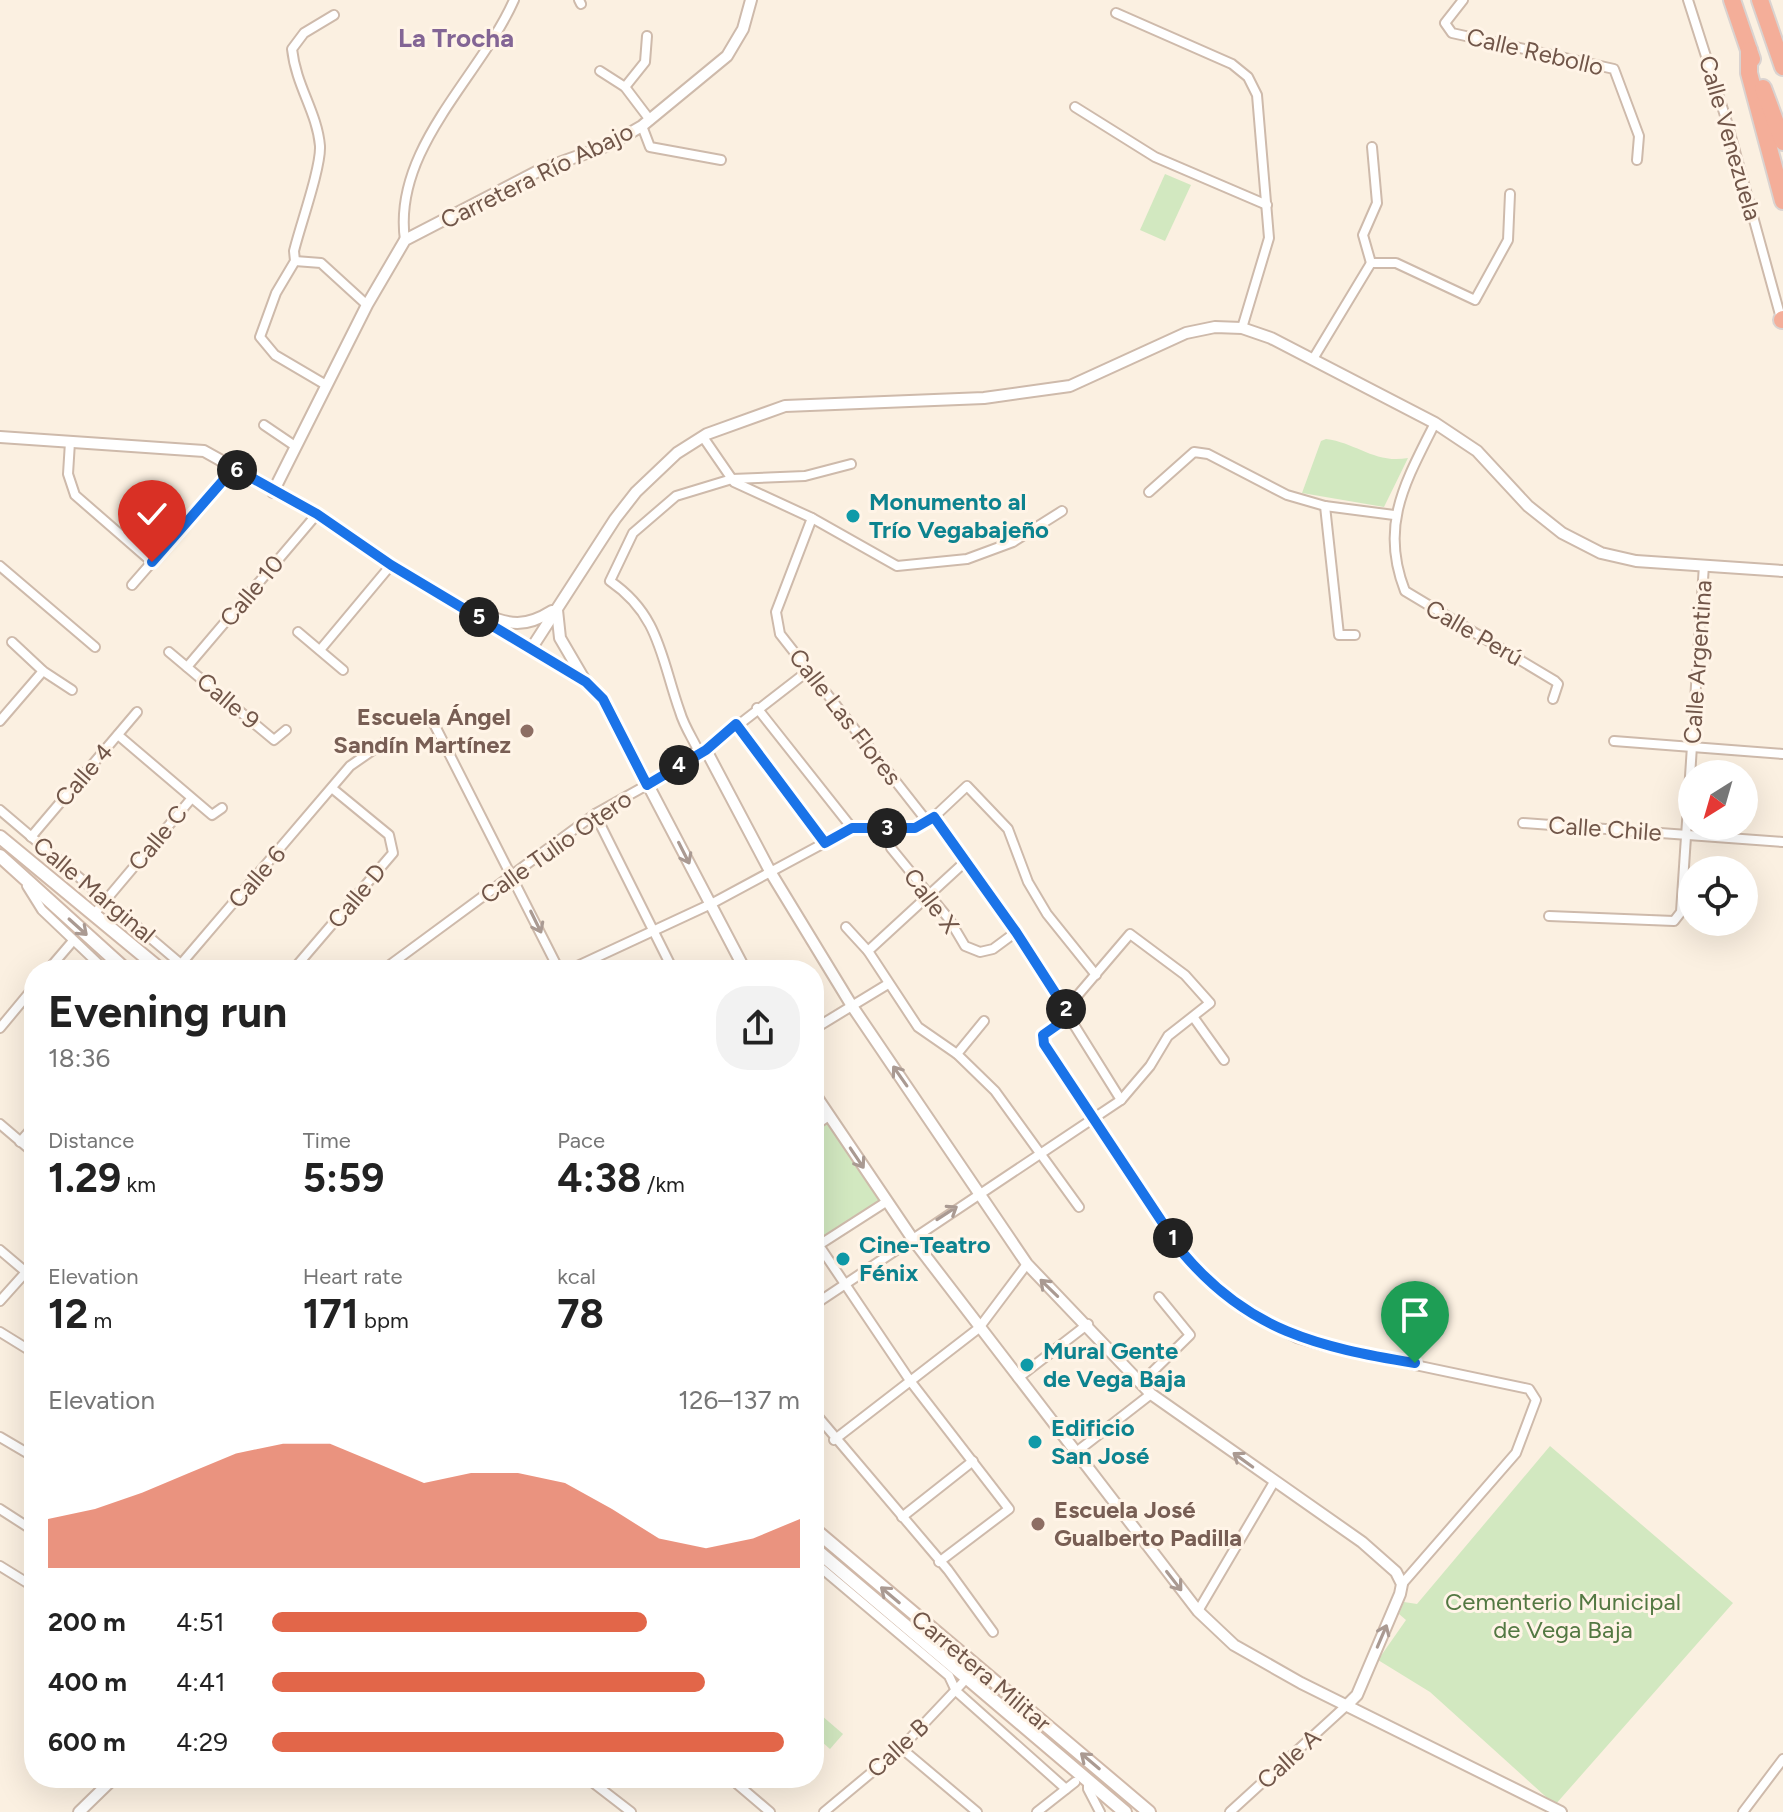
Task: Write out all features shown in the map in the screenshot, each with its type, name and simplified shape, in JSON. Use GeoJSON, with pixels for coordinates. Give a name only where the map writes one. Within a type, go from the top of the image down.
{"type":"FeatureCollection","features":[{"type":"Feature","properties":{"kind":"highway"},"geometry":{"type":"LineString","coordinates":[[1732,0],[1783,142]]}},
{"type":"Feature","properties":{"kind":"highway"},"geometry":{"type":"LineString","coordinates":[[1760,0],[1783,67]]}},
{"type":"Feature","properties":{"kind":"highway"},"geometry":{"type":"LineString","coordinates":[[1749,50],[1749,73],[1783,201]]}},
{"type":"Feature","properties":{"kind":"main road"},"geometry":{"type":"LineString","coordinates":[[0,837],[149,960]]}},
{"type":"Feature","properties":{"kind":"main road"},"geometry":{"type":"LineString","coordinates":[[0,856],[115,960]]}},
{"type":"Feature","properties":{"kind":"main road","name":"Carretera Militar"},"geometry":{"type":"LineString","coordinates":[[824,1537],[1149,1812]]}},
{"type":"Feature","properties":{"kind":"main road","name":"Carretera Militar"},"geometry":{"type":"LineString","coordinates":[[824,1556],[1125,1812]]}},
{"type":"Feature","properties":{"kind":"street"},"geometry":{"type":"LineString","coordinates":[[273,492],[367,305],[405,240],[402,218],[414,175],[430,136],[514,0]]}},
{"type":"Feature","properties":{"kind":"street","name":"Carretera Río Abajo"},"geometry":{"type":"LineString","coordinates":[[405,240],[542,169],[609,145],[646,123],[727,56],[743,29],[751,0]]}},
{"type":"Feature","properties":{"kind":"street","name":"Calle Rebollo"},"geometry":{"type":"LineString","coordinates":[[1463,0],[1445,23],[1452,33],[1614,69],[1639,136],[1637,160]]}},
{"type":"Feature","properties":{"kind":"street","name":"Calle Venezuela"},"geometry":{"type":"LineString","coordinates":[[1688,0],[1727,122],[1783,321]]}},
{"type":"Feature","properties":{"kind":"street"},"geometry":{"type":"LineString","coordinates":[[1116,13],[1232,64],[1248,77],[1257,95],[1269,238],[1242,328]]}},
{"type":"Feature","properties":{"kind":"street"},"geometry":{"type":"LineString","coordinates":[[326,385],[275,355],[260,337],[276,293],[295,261],[294,251],[320,148],[312,113],[295,75],[292,49],[304,33],[334,15]]}},
{"type":"Feature","properties":{"kind":"street"},"geometry":{"type":"LineString","coordinates":[[625,87],[645,62],[647,36]]}},
{"type":"Feature","properties":{"kind":"street"},"geometry":{"type":"LineString","coordinates":[[600,71],[625,87],[646,123],[650,147],[721,160]]}},
{"type":"Feature","properties":{"kind":"street"},"geometry":{"type":"LineString","coordinates":[[1075,107],[1155,157],[1267,205]]}},
{"type":"Feature","properties":{"kind":"street"},"geometry":{"type":"LineString","coordinates":[[1371,263],[1363,235],[1377,203],[1372,147]]}},
{"type":"Feature","properties":{"kind":"street"},"geometry":{"type":"LineString","coordinates":[[1371,263],[1396,263],[1475,300],[1508,240],[1510,194]]}},
{"type":"Feature","properties":{"kind":"street"},"geometry":{"type":"LineString","coordinates":[[295,261],[321,263],[367,305]]}},
{"type":"Feature","properties":{"kind":"street"},"geometry":{"type":"LineString","coordinates":[[1313,359],[1351,290],[1371,263]]}},
{"type":"Feature","properties":{"kind":"street"},"geometry":{"type":"LineString","coordinates":[[531,649],[615,519],[636,492],[677,453],[703,437],[785,406],[984,398],[1070,386],[1186,333],[1215,327],[1242,328],[1271,338],[1435,423],[1477,451],[1528,506],[1575,540],[1601,553],[1636,561],[1783,571]]}},
{"type":"Feature","properties":{"kind":"street","name":"Calle Perú"},"geometry":{"type":"LineString","coordinates":[[1435,423],[1402,489],[1394,515],[1399,575],[1405,591],[1555,681],[1558,684],[1553,699]]}},
{"type":"Feature","properties":{"kind":"street"},"geometry":{"type":"LineString","coordinates":[[264,425],[295,446]]}},
{"type":"Feature","properties":{"kind":"street"},"geometry":{"type":"LineString","coordinates":[[0,437],[204,451],[317,514],[391,565],[586,682],[603,699],[740,960]]}},
{"type":"Feature","properties":{"kind":"street"},"geometry":{"type":"LineString","coordinates":[[703,437],[732,479],[812,518],[897,566],[967,559],[1013,542],[1062,511]]}},
{"type":"Feature","properties":{"kind":"street"},"geometry":{"type":"LineString","coordinates":[[70,442],[68,474],[75,495],[152,562]]}},
{"type":"Feature","properties":{"kind":"street"},"geometry":{"type":"LineString","coordinates":[[1149,492],[1194,452],[1208,454],[1287,495],[1325,506],[1394,515]]}},
{"type":"Feature","properties":{"kind":"street"},"geometry":{"type":"LineString","coordinates":[[851,464],[805,476],[732,479],[676,496],[633,533],[610,581],[634,597],[655,630],[681,715],[771,873],[852,1006],[1027,1264],[1088,1324],[1151,1394],[1362,1542],[1396,1572],[1402,1584]]}},
{"type":"Feature","properties":{"kind":"street"},"geometry":{"type":"LineString","coordinates":[[132,585],[234,468]]}},
{"type":"Feature","properties":{"kind":"street"},"geometry":{"type":"LineString","coordinates":[[1325,506],[1339,635],[1355,635]]}},
{"type":"Feature","properties":{"kind":"street","name":"Calle 10"},"geometry":{"type":"LineString","coordinates":[[187,667],[317,514]]}},
{"type":"Feature","properties":{"kind":"street","name":"Calle Las Flores"},"geometry":{"type":"LineString","coordinates":[[812,518],[776,612],[780,634],[967,860],[1068,1012],[1121,1100]]}},
{"type":"Feature","properties":{"kind":"street"},"geometry":{"type":"LineString","coordinates":[[320,650],[391,565]]}},
{"type":"Feature","properties":{"kind":"street","name":"Calle Argentina"},"geometry":{"type":"LineString","coordinates":[[1691,760],[1704,565]]}},
{"type":"Feature","properties":{"kind":"street"},"geometry":{"type":"LineString","coordinates":[[0,566],[95,647]]}},
{"type":"Feature","properties":{"kind":"street"},"geometry":{"type":"LineString","coordinates":[[0,581],[8,572]]}},
{"type":"Feature","properties":{"kind":"street"},"geometry":{"type":"LineString","coordinates":[[456,604],[507,624],[525,625],[557,608]]}},
{"type":"Feature","properties":{"kind":"street"},"geometry":{"type":"LineString","coordinates":[[557,608],[560,638],[586,682]]}},
{"type":"Feature","properties":{"kind":"street"},"geometry":{"type":"LineString","coordinates":[[298,632],[343,670]]}},
{"type":"Feature","properties":{"kind":"street"},"geometry":{"type":"LineString","coordinates":[[12,642],[43,671],[72,690]]}},
{"type":"Feature","properties":{"kind":"street","name":"Calle 9"},"geometry":{"type":"LineString","coordinates":[[169,652],[274,740],[286,730]]}},
{"type":"Feature","properties":{"kind":"street"},"geometry":{"type":"LineString","coordinates":[[0,721],[43,671]]}},
{"type":"Feature","properties":{"kind":"street","name":"Calle Tulio Otero"},"geometry":{"type":"LineString","coordinates":[[397,960],[595,814],[703,751],[808,671]]}},
{"type":"Feature","properties":{"kind":"street"},"geometry":{"type":"LineString","coordinates":[[757,708],[852,828]]}},
{"type":"Feature","properties":{"kind":"street","name":"Calle 4"},"geometry":{"type":"LineString","coordinates":[[31,837],[137,712]]}},
{"type":"Feature","properties":{"kind":"street"},"geometry":{"type":"LineString","coordinates":[[430,716],[554,960]]}},
{"type":"Feature","properties":{"kind":"street"},"geometry":{"type":"LineString","coordinates":[[736,724],[825,843]]}},
{"type":"Feature","properties":{"kind":"street"},"geometry":{"type":"LineString","coordinates":[[118,735],[212,815],[222,808]]}},
{"type":"Feature","properties":{"kind":"street","name":"Calle 6"},"geometry":{"type":"LineString","coordinates":[[191,960],[350,766],[386,741]]}},
{"type":"Feature","properties":{"kind":"street"},"geometry":{"type":"LineString","coordinates":[[1614,741],[1783,754]]}},
{"type":"Feature","properties":{"kind":"street"},"geometry":{"type":"LineString","coordinates":[[591,960],[711,904],[852,828],[915,828],[967,786],[1008,829],[1028,882],[1047,914],[1096,975]]}},
{"type":"Feature","properties":{"kind":"street","name":"Calle D"},"geometry":{"type":"LineString","coordinates":[[302,960],[393,853],[389,835],[333,789]]}},
{"type":"Feature","properties":{"kind":"street","name":"Calle C"},"geometry":{"type":"LineString","coordinates":[[95,913],[191,799]]}},
{"type":"Feature","properties":{"kind":"street","name":"Calle Marginal"},"geometry":{"type":"LineString","coordinates":[[0,810],[177,960]]}},
{"type":"Feature","properties":{"kind":"street"},"geometry":{"type":"LineString","coordinates":[[595,814],[668,960]]}},
{"type":"Feature","properties":{"kind":"street","name":"Calle Chile"},"geometry":{"type":"LineString","coordinates":[[1523,823],[1678,833]]}},
{"type":"Feature","properties":{"kind":"street","name":"Calle Argentina"},"geometry":{"type":"LineString","coordinates":[[1549,916],[1674,921],[1681,912],[1687,840]]}},
{"type":"Feature","properties":{"kind":"street","name":"Calle Chile"},"geometry":{"type":"LineString","coordinates":[[1758,840],[1783,842]]}},
{"type":"Feature","properties":{"kind":"street","name":"Calle X"},"geometry":{"type":"LineString","coordinates":[[891,848],[949,919],[965,946],[980,952],[993,949],[1016,932]]}},
{"type":"Feature","properties":{"kind":"street"},"geometry":{"type":"LineString","coordinates":[[868,951],[967,860]]}},
{"type":"Feature","properties":{"kind":"street","name":"Calle Marginal"},"geometry":{"type":"LineString","coordinates":[[19,872],[42,910],[93,960]]}},
{"type":"Feature","properties":{"kind":"street"},"geometry":{"type":"LineString","coordinates":[[846,927],[868,951],[918,1027],[957,1054],[995,1091],[1041,1150],[1079,1207]]}},
{"type":"Feature","properties":{"kind":"street"},"geometry":{"type":"LineString","coordinates":[[824,1298],[1041,1150],[1092,1119],[1121,1100],[1150,1066],[1168,1036],[1210,1003],[1185,975],[1130,934],[1068,1012],[1043,1035],[1044,1044],[1092,1119],[1182,1252],[1222,1295],[1259,1321],[1325,1346],[1529,1389],[1536,1400],[1516,1453],[1402,1584],[1357,1695],[1347,1705]]}},
{"type":"Feature","properties":{"kind":"street"},"geometry":{"type":"LineString","coordinates":[[57,960],[72,942]]}},
{"type":"Feature","properties":{"kind":"street"},"geometry":{"type":"LineString","coordinates":[[824,1023],[888,984]]}},
{"type":"Feature","properties":{"kind":"street"},"geometry":{"type":"LineString","coordinates":[[0,1028],[24,999]]}},
{"type":"Feature","properties":{"kind":"street"},"geometry":{"type":"LineString","coordinates":[[1194,1018],[1224,1060]]}},
{"type":"Feature","properties":{"kind":"street"},"geometry":{"type":"LineString","coordinates":[[957,1054],[984,1021]]}},
{"type":"Feature","properties":{"kind":"street"},"geometry":{"type":"LineString","coordinates":[[824,1108],[911,1237],[1198,1611],[1234,1645],[1558,1811]]}},
{"type":"Feature","properties":{"kind":"street"},"geometry":{"type":"LineString","coordinates":[[824,1119],[829,1116]]}},
{"type":"Feature","properties":{"kind":"street"},"geometry":{"type":"LineString","coordinates":[[0,1124],[24,1145]]}},
{"type":"Feature","properties":{"kind":"street"},"geometry":{"type":"LineString","coordinates":[[20,1142],[24,1137]]}},
{"type":"Feature","properties":{"kind":"street"},"geometry":{"type":"LineString","coordinates":[[824,1237],[886,1202]]}},
{"type":"Feature","properties":{"kind":"street"},"geometry":{"type":"LineString","coordinates":[[0,1250],[24,1270]]}},
{"type":"Feature","properties":{"kind":"street"},"geometry":{"type":"LineString","coordinates":[[824,1254],[911,1382],[1009,1509],[939,1562]]}},
{"type":"Feature","properties":{"kind":"street"},"geometry":{"type":"LineString","coordinates":[[834,1440],[979,1328],[1027,1264]]}},
{"type":"Feature","properties":{"kind":"street"},"geometry":{"type":"LineString","coordinates":[[0,1301],[24,1274]]}},
{"type":"Feature","properties":{"kind":"street"},"geometry":{"type":"LineString","coordinates":[[1141,1383],[1190,1335],[1159,1297]]}},
{"type":"Feature","properties":{"kind":"street"},"geometry":{"type":"LineString","coordinates":[[1018,1378],[1088,1324]]}},
{"type":"Feature","properties":{"kind":"street"},"geometry":{"type":"LineString","coordinates":[[0,1332],[24,1347]]}},
{"type":"Feature","properties":{"kind":"street"},"geometry":{"type":"LineString","coordinates":[[1075,1453],[1151,1394]]}},
{"type":"Feature","properties":{"kind":"street"},"geometry":{"type":"LineString","coordinates":[[824,1426],[939,1562],[993,1632]]}},
{"type":"Feature","properties":{"kind":"street"},"geometry":{"type":"LineString","coordinates":[[0,1437],[24,1451]]}},
{"type":"Feature","properties":{"kind":"street"},"geometry":{"type":"LineString","coordinates":[[902,1517],[973,1461]]}},
{"type":"Feature","properties":{"kind":"street"},"geometry":{"type":"LineString","coordinates":[[1198,1611],[1274,1482]]}},
{"type":"Feature","properties":{"kind":"street"},"geometry":{"type":"LineString","coordinates":[[0,1509],[24,1525]]}},
{"type":"Feature","properties":{"kind":"street"},"geometry":{"type":"LineString","coordinates":[[0,1566],[24,1581]]}},
{"type":"Feature","properties":{"kind":"street"},"geometry":{"type":"LineString","coordinates":[[824,1570],[949,1676],[956,1691],[1066,1789]]}},
{"type":"Feature","properties":{"kind":"street"},"geometry":{"type":"LineString","coordinates":[[0,1580],[9,1571]]}},
{"type":"Feature","properties":{"kind":"street","name":"Calle B"},"geometry":{"type":"LineString","coordinates":[[824,1812],[901,1748],[967,1678]]}},
{"type":"Feature","properties":{"kind":"street","name":"Calle A"},"geometry":{"type":"LineString","coordinates":[[1230,1812],[1347,1705]]}},
{"type":"Feature","properties":{"kind":"street"},"geometry":{"type":"LineString","coordinates":[[901,1748],[977,1812]]}},
{"type":"Feature","properties":{"kind":"street"},"geometry":{"type":"LineString","coordinates":[[1743,1812],[1783,1759]]}},
{"type":"Feature","properties":{"kind":"street"},"geometry":{"type":"LineString","coordinates":[[1088,1780],[1088,1789],[1100,1812]]}},
{"type":"Feature","properties":{"kind":"street"},"geometry":{"type":"LineString","coordinates":[[1037,1812],[1075,1782]]}},
{"type":"Feature","properties":{"kind":"street"},"geometry":{"type":"LineString","coordinates":[[79,1812],[104,1788]]}},
{"type":"Feature","properties":{"kind":"street"},"geometry":{"type":"LineString","coordinates":[[600,1788],[631,1812]]}},
{"type":"Feature","properties":{"kind":"street"},"geometry":{"type":"LineString","coordinates":[[742,1788],[770,1812]]}},
{"type":"Feature","properties":{"kind":"green space"},"geometry":{"type":"Polygon","coordinates":[[[1165,174],[1191,185],[1165,241],[1140,230],[1165,174]]]}},
{"type":"Feature","properties":{"kind":"green space"},"geometry":{"type":"Polygon","coordinates":[[[1326,439],[1376,456],[1408,458],[1384,507],[1302,493],[1321,441],[1326,439]]]}},
{"type":"Feature","properties":{"kind":"green space"},"geometry":{"type":"Polygon","coordinates":[[[829,1120],[882,1201],[824,1238],[824,1123],[829,1120]]]}},
{"type":"Feature","properties":{"kind":"green space","name":"Cementerio Municipal de Vega Baja"},"geometry":{"type":"Polygon","coordinates":[[[1550,1446],[1733,1603],[1555,1805],[1430,1692],[1378,1660],[1406,1620],[1399,1614],[1404,1602],[1417,1604],[1550,1446]]]}},
{"type":"Feature","properties":{"kind":"green space"},"geometry":{"type":"Polygon","coordinates":[[[824,1718],[843,1734],[830,1749],[824,1744],[824,1718]]]}},
{"type":"Feature","properties":{"kind":"place","name":"Monumento al Trío Vegabajeño"},"geometry":{"type":"Point","coordinates":[853,516]}},
{"type":"Feature","properties":{"kind":"place","name":"Escuela Ángel Sandín Martínez"},"geometry":{"type":"Point","coordinates":[527,731]}},
{"type":"Feature","properties":{"kind":"place","name":"Cine-Teatro Fénix"},"geometry":{"type":"Point","coordinates":[843,1259]}},
{"type":"Feature","properties":{"kind":"place","name":"Mural Gente de Vega Baja"},"geometry":{"type":"Point","coordinates":[1027,1365]}},
{"type":"Feature","properties":{"kind":"place","name":"Edificio San José"},"geometry":{"type":"Point","coordinates":[1035,1442]}},
{"type":"Feature","properties":{"kind":"place","name":"Escuela José Gualberto Padilla"},"geometry":{"type":"Point","coordinates":[1038,1524]}},
{"type":"Feature","properties":{"kind":"district","name":"La Trocha"},"geometry":{"type":"Point","coordinates":[456,38]}},
{"type":"Feature","properties":{"kind":"route"},"geometry":{"type":"LineString","coordinates":[[152,562],[234,468],[317,514],[391,565],[586,682],[603,699],[647,785],[706,750],[736,724],[825,843],[852,828],[915,828],[934,817],[967,860],[1070,1016],[1043,1035],[1044,1044],[1182,1252],[1201,1275],[1222,1295],[1259,1321],[1297,1338],[1415,1363]]}}]}
